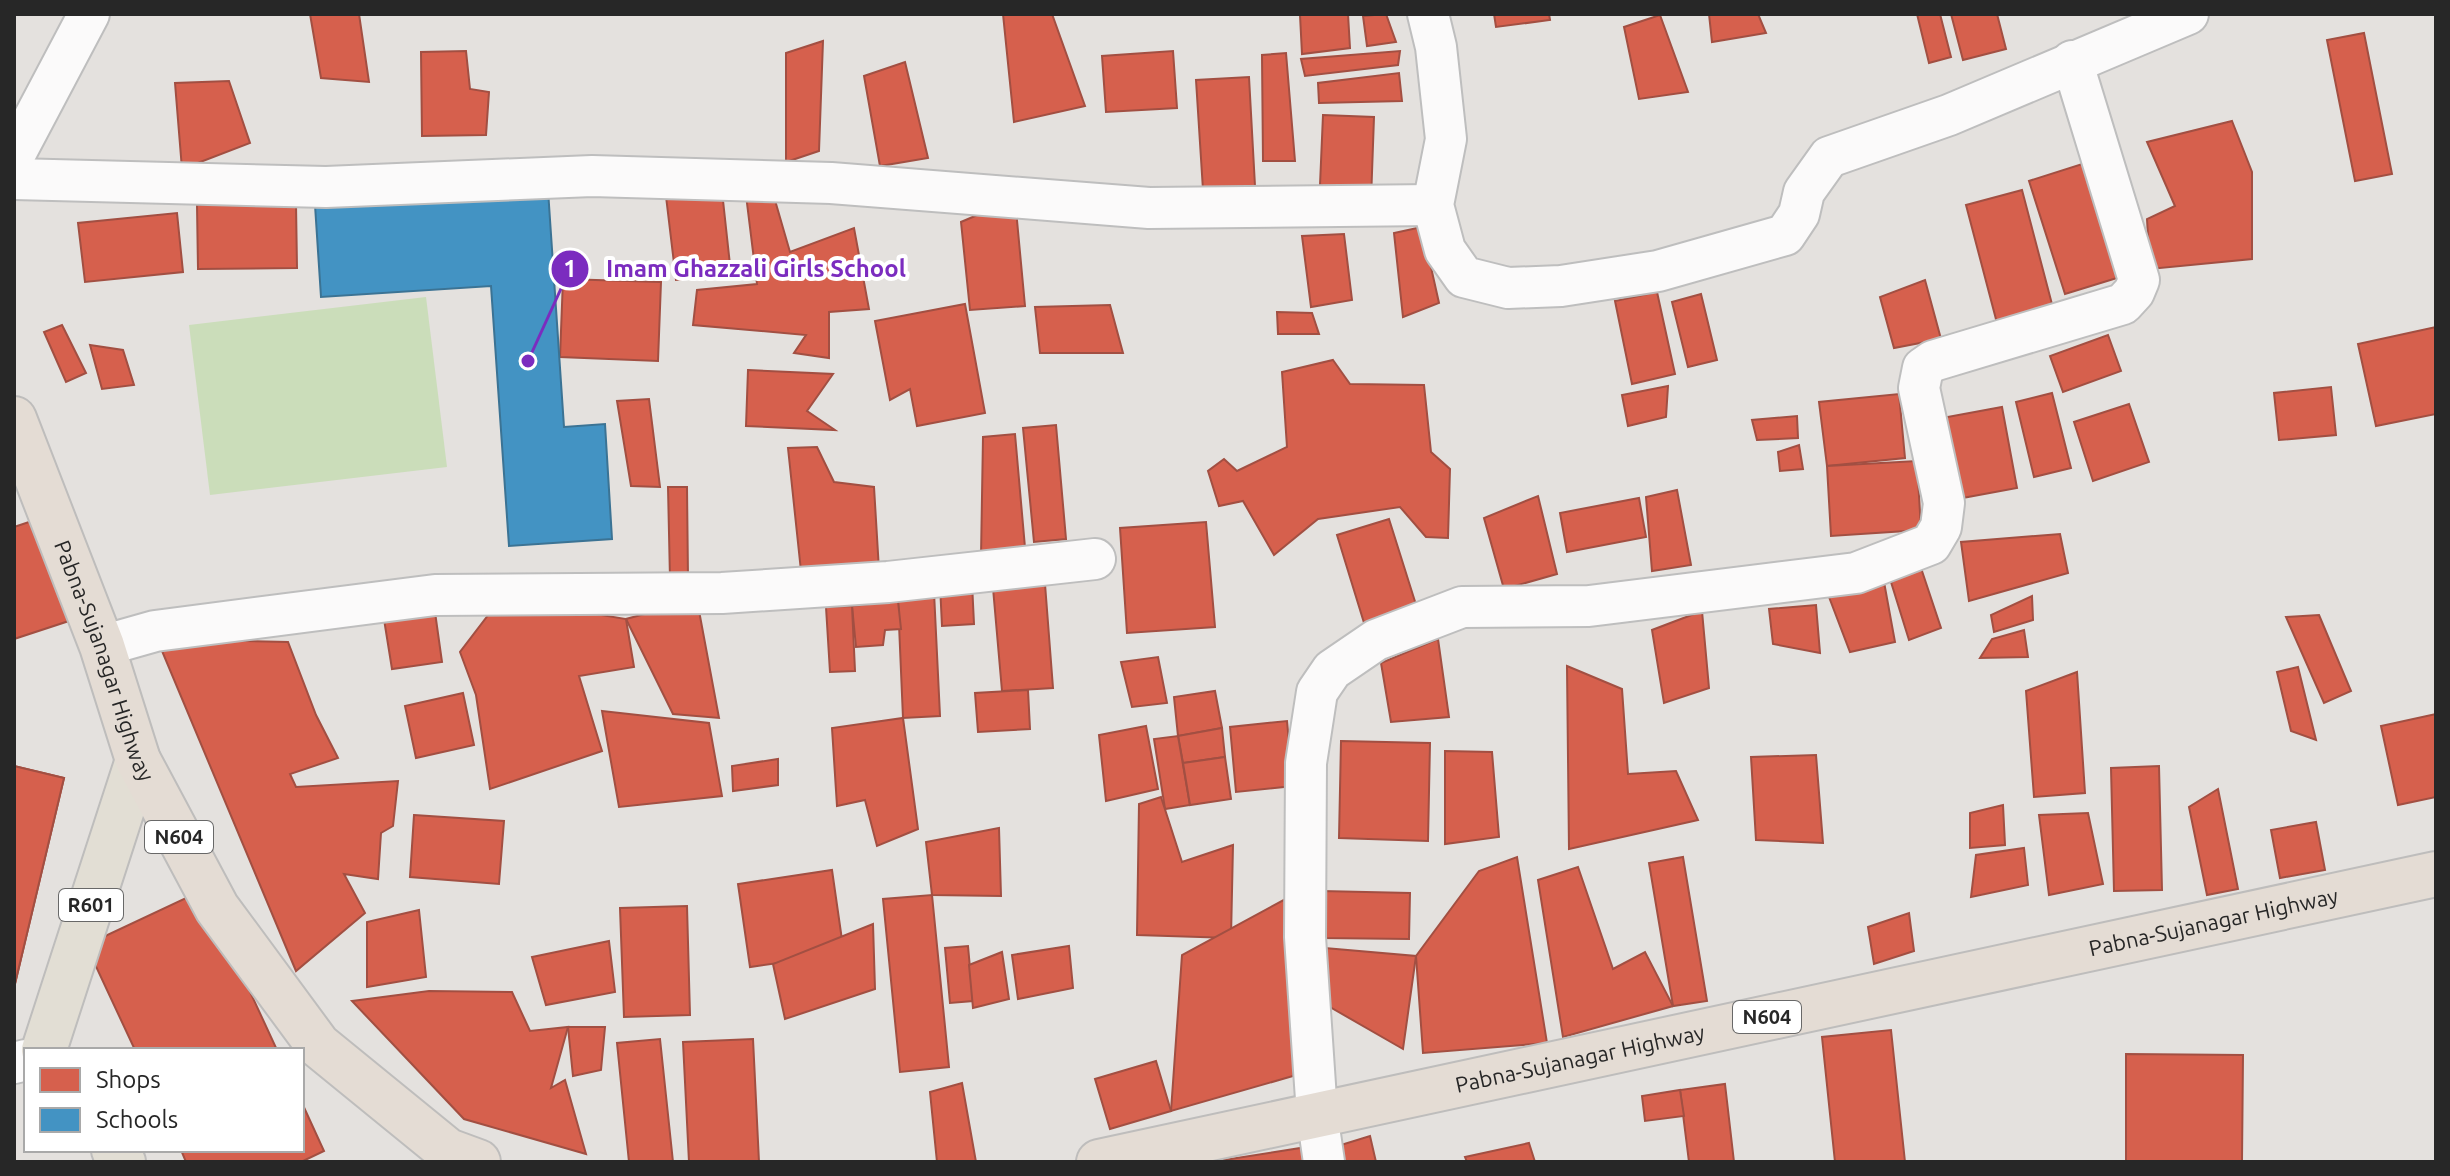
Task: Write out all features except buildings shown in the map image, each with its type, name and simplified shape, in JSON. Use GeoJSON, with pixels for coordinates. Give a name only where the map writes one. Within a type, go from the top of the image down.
{"type":"FeatureCollection","features":[{"type":"Feature","properties":{"kind":"highway","name":"Pabna-Sujanagar Highway"},"geometry":{"type":"LineString","coordinates":[[14,419],[102,646],[138,760],[217,908],[318,1045],[448,1151],[478,1162]]}},
{"type":"Feature","properties":{"kind":"highway","name":"Pabna-Sujanagar Highway"},"geometry":{"type":"LineString","coordinates":[[1099,1162],[2436,874]]}},
{"type":"Feature","properties":{"kind":"main road","name":"R601"},"geometry":{"type":"LineString","coordinates":[[45,1048],[138,760]]}},
{"type":"Feature","properties":{"kind":"street"},"geometry":{"type":"LineString","coordinates":[[14,156],[89,14]]}},
{"type":"Feature","properties":{"kind":"street"},"geometry":{"type":"LineString","coordinates":[[1428,14],[1436,47],[1446,139],[1433,205],[1445,250],[1464,277],[1508,288],[1561,286],[1658,271],[1785,235],[1799,214],[1804,192],[1829,157],[1949,115],[2188,14]]}},
{"type":"Feature","properties":{"kind":"street"},"geometry":{"type":"LineString","coordinates":[[1324,1162],[1317,1114],[1305,937],[1306,763],[1317,692],[1332,670],[1376,640],[1462,607],[1589,606],[1856,573],[1931,544],[1941,527],[1944,503],[1919,388],[1923,368],[1933,361],[2123,304],[2134,292],[2139,280],[2072,61]]}},
{"type":"Feature","properties":{"kind":"street"},"geometry":{"type":"LineString","coordinates":[[14,179],[326,187],[592,176],[831,183],[1149,208],[1433,205]]}},
{"type":"Feature","properties":{"kind":"street"},"geometry":{"type":"LineString","coordinates":[[102,646],[170,629],[435,595],[722,593],[888,582],[1095,559]]}},
{"type":"Feature","properties":{"kind":"green space"},"geometry":{"type":"Polygon","coordinates":[[[426,297],[447,467],[210,495],[189,325],[426,297]]]}},
{"type":"Feature","properties":{"kind":"place","name":"Imam Ghazzali Girls School"},"geometry":{"type":"Point","coordinates":[528,361]}}]}
